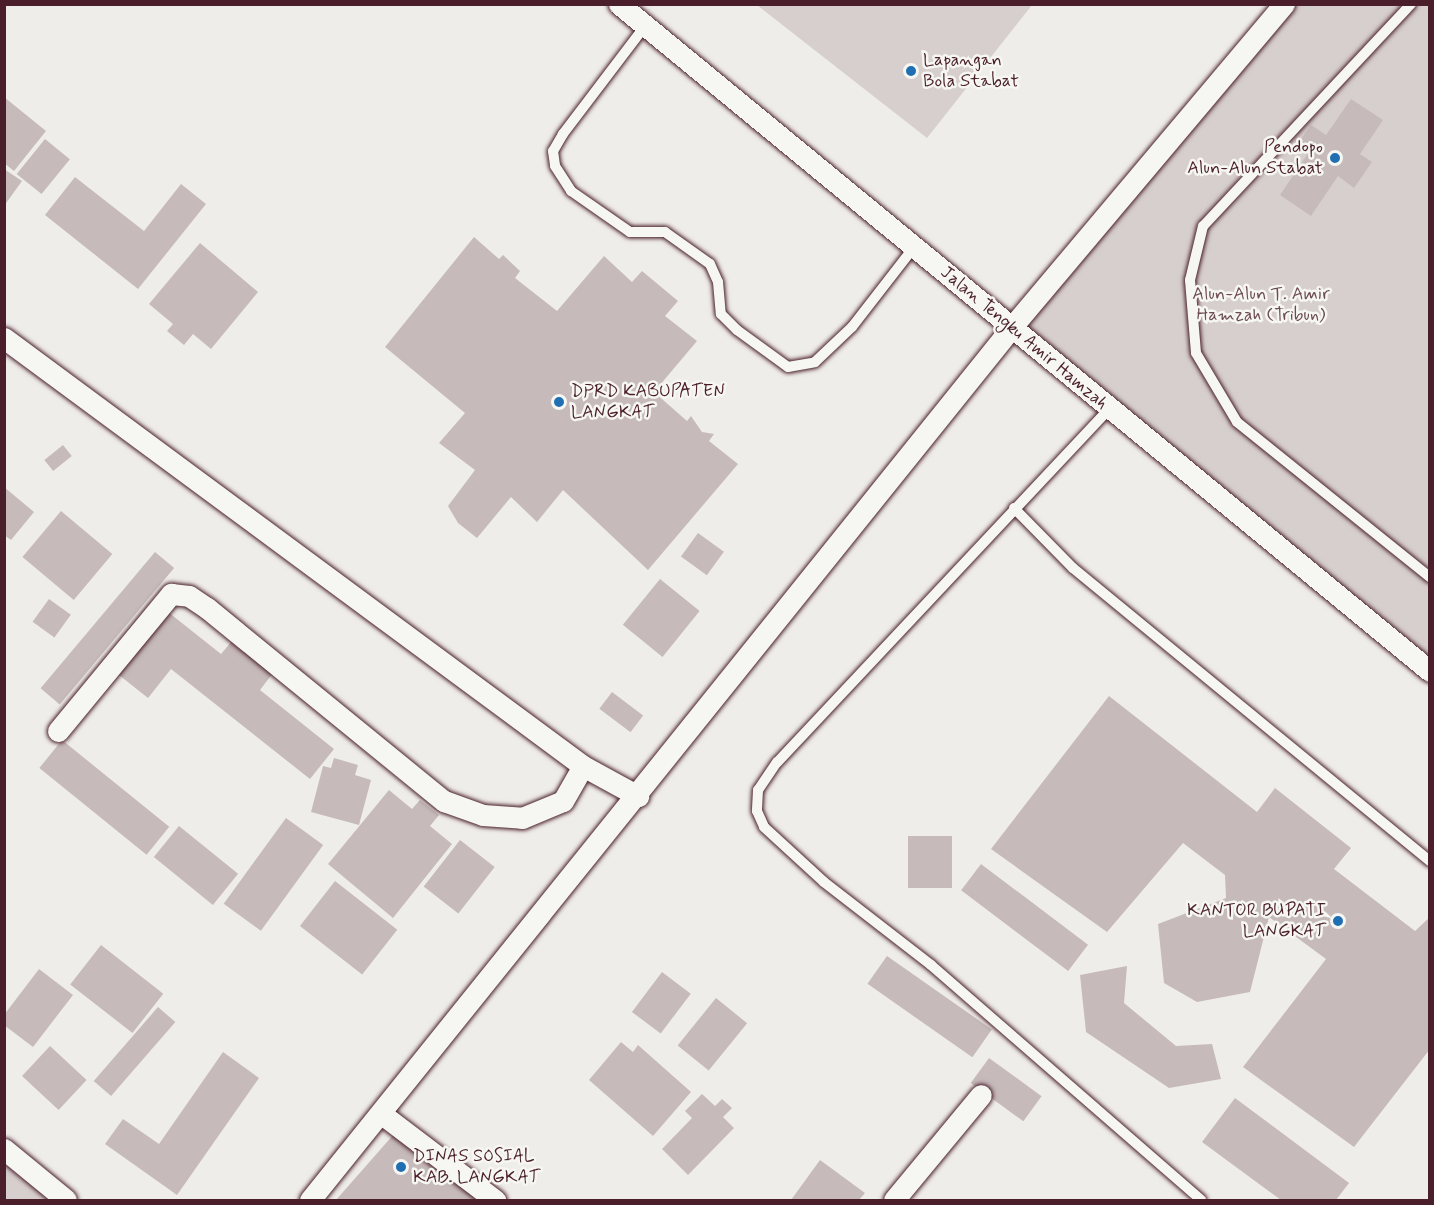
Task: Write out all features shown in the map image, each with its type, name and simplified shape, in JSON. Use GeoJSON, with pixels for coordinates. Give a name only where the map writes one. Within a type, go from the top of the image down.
{"type":"FeatureCollection","features":[{"type":"Feature","properties":{"kind":"street","name":"Jalan Tengku Amir Hamzah"},"geometry":{"type":"LineString","coordinates":[[619,4],[1430,671]]}},
{"type":"Feature","properties":{"kind":"street"},"geometry":{"type":"LineString","coordinates":[[310,1200],[383,1115],[1011,328],[1284,4]]}},
{"type":"Feature","properties":{"kind":"street"},"geometry":{"type":"LineString","coordinates":[[4,338],[583,766],[638,796]]}},
{"type":"Feature","properties":{"kind":"street"},"geometry":{"type":"LineString","coordinates":[[58,731],[171,594],[189,596],[207,608],[444,801],[483,815],[522,818],[563,801],[583,766]]}},
{"type":"Feature","properties":{"kind":"street"},"geometry":{"type":"LineString","coordinates":[[894,1200],[981,1095]]}},
{"type":"Feature","properties":{"kind":"street"},"geometry":{"type":"LineString","coordinates":[[383,1115],[495,1200]]}},
{"type":"Feature","properties":{"kind":"street"},"geometry":{"type":"LineString","coordinates":[[4,1149],[66,1200]]}},
{"type":"Feature","properties":{"kind":"lane"},"geometry":{"type":"LineString","coordinates":[[1410,4],[1203,226],[1190,280],[1196,353],[1237,422],[1430,577]]}},
{"type":"Feature","properties":{"kind":"lane"},"geometry":{"type":"LineString","coordinates":[[645,26],[552,151],[555,166],[571,191],[630,232],[665,232],[710,264],[718,282],[721,314],[737,330],[788,367],[815,362],[852,327],[914,247]]}},
{"type":"Feature","properties":{"kind":"lane"},"geometry":{"type":"LineString","coordinates":[[1110,408],[777,762],[758,790],[757,811],[764,827],[824,882],[931,965],[1201,1200]]}},
{"type":"Feature","properties":{"kind":"lane"},"geometry":{"type":"LineString","coordinates":[[1014,508],[1073,568],[1430,861]]}},
{"type":"Feature","properties":{"kind":"green space","name":"Lapangan Bola Stabat"},"geometry":{"type":"Polygon","coordinates":[[[757,5],[1032,5],[927,138],[757,5]]]}},
{"type":"Feature","properties":{"kind":"green space","name":"Alun-Alun T. Amir Hamzah (Tribun)"},"geometry":{"type":"Polygon","coordinates":[[[1293,5],[1429,5],[1429,664],[1021,327],[1293,5]]]}},
{"type":"Feature","properties":{"kind":"green space"},"geometry":{"type":"Polygon","coordinates":[[[5,1159],[55,1200],[5,1200],[5,1159]]]}},
{"type":"Feature","properties":{"kind":"building"},"geometry":{"type":"Polygon","coordinates":[[[4,97],[46,131],[14,171],[4,163],[4,97]]]}},
{"type":"Feature","properties":{"kind":"building","name":"Pendopo Alun-Alun Stabat"},"geometry":{"type":"Polygon","coordinates":[[[1351,99],[1383,120],[1360,154],[1372,162],[1354,188],[1338,176],[1311,216],[1280,195],[1311,149],[1299,142],[1311,125],[1326,135],[1351,99]]]}},
{"type":"Feature","properties":{"kind":"building"},"geometry":{"type":"Polygon","coordinates":[[[45,139],[70,159],[42,194],[17,174],[45,139]]]}},
{"type":"Feature","properties":{"kind":"building"},"geometry":{"type":"Polygon","coordinates":[[[4,169],[22,181],[4,206],[4,169]]]}},
{"type":"Feature","properties":{"kind":"building"},"geometry":{"type":"Polygon","coordinates":[[[75,177],[144,231],[181,184],[206,204],[138,289],[45,215],[75,177]]]}},
{"type":"Feature","properties":{"kind":"building","name":"DPRD KABUPATEN LANGKAT"},"geometry":{"type":"Polygon","coordinates":[[[474,237],[499,259],[503,255],[520,271],[515,278],[557,311],[604,256],[632,282],[642,271],[678,301],[665,316],[697,341],[654,392],[687,421],[691,416],[702,432],[714,434],[709,441],[738,464],[648,570],[563,490],[537,522],[511,497],[477,538],[458,523],[448,506],[475,470],[439,443],[465,413],[385,347],[474,237]]]}},
{"type":"Feature","properties":{"kind":"building"},"geometry":{"type":"Polygon","coordinates":[[[200,243],[258,292],[211,349],[193,334],[184,345],[167,331],[173,324],[149,304],[200,243]]]}},
{"type":"Feature","properties":{"kind":"building"},"geometry":{"type":"Polygon","coordinates":[[[63,445],[72,456],[53,471],[44,460],[63,445]]]}},
{"type":"Feature","properties":{"kind":"building"},"geometry":{"type":"Polygon","coordinates":[[[4,487],[34,512],[11,540],[4,535],[4,487]]]}},
{"type":"Feature","properties":{"kind":"building"},"geometry":{"type":"Polygon","coordinates":[[[61,511],[112,554],[74,600],[22,557],[61,511]]]}},
{"type":"Feature","properties":{"kind":"building"},"geometry":{"type":"Polygon","coordinates":[[[698,533],[724,552],[707,575],[681,556],[698,533]]]}},
{"type":"Feature","properties":{"kind":"building"},"geometry":{"type":"Polygon","coordinates":[[[155,552],[174,568],[60,704],[41,688],[155,552]]]}},
{"type":"Feature","properties":{"kind":"building"},"geometry":{"type":"Polygon","coordinates":[[[660,579],[700,611],[663,657],[623,625],[660,579]]]}},
{"type":"Feature","properties":{"kind":"building"},"geometry":{"type":"Polygon","coordinates":[[[49,599],[71,615],[54,638],[33,622],[49,599]]]}},
{"type":"Feature","properties":{"kind":"building"},"geometry":{"type":"Polygon","coordinates":[[[163,608],[221,654],[232,641],[273,673],[260,690],[334,749],[310,779],[171,669],[148,698],[114,671],[163,608]]]}},
{"type":"Feature","properties":{"kind":"building"},"geometry":{"type":"Polygon","coordinates":[[[612,692],[643,715],[631,732],[599,709],[612,692]]]}},
{"type":"Feature","properties":{"kind":"building","name":"KANTOR BUPATI LANGKAT"},"geometry":{"type":"Polygon","coordinates":[[[1109,696],[1257,812],[1275,788],[1351,848],[1334,869],[1415,931],[1430,917],[1430,1049],[1354,1147],[1243,1067],[1326,959],[1269,917],[1250,992],[1197,1002],[1164,983],[1158,924],[1226,898],[1225,875],[1183,843],[1107,932],[991,849],[1109,696]]]}},
{"type":"Feature","properties":{"kind":"building"},"geometry":{"type":"Polygon","coordinates":[[[62,740],[169,827],[147,855],[39,768],[62,740]]]}},
{"type":"Feature","properties":{"kind":"building"},"geometry":{"type":"Polygon","coordinates":[[[334,758],[358,765],[355,775],[371,780],[359,825],[311,812],[323,766],[331,768],[334,758]]]}},
{"type":"Feature","properties":{"kind":"building"},"geometry":{"type":"Polygon","coordinates":[[[389,790],[412,809],[420,800],[439,815],[430,826],[452,844],[393,918],[328,864],[389,790]]]}},
{"type":"Feature","properties":{"kind":"building"},"geometry":{"type":"Polygon","coordinates":[[[286,818],[323,845],[261,931],[224,904],[286,818]]]}},
{"type":"Feature","properties":{"kind":"building"},"geometry":{"type":"Polygon","coordinates":[[[179,826],[238,874],[213,905],[154,857],[179,826]]]}},
{"type":"Feature","properties":{"kind":"building"},"geometry":{"type":"Polygon","coordinates":[[[908,836],[952,836],[952,888],[908,888],[908,836]]]}},
{"type":"Feature","properties":{"kind":"building"},"geometry":{"type":"Polygon","coordinates":[[[460,840],[495,867],[458,914],[424,886],[460,840]]]}},
{"type":"Feature","properties":{"kind":"building"},"geometry":{"type":"Polygon","coordinates":[[[981,864],[1088,945],[1068,971],[961,890],[981,864]]]}},
{"type":"Feature","properties":{"kind":"building"},"geometry":{"type":"Polygon","coordinates":[[[335,881],[397,930],[362,975],[300,926],[335,881]]]}},
{"type":"Feature","properties":{"kind":"building"},"geometry":{"type":"Polygon","coordinates":[[[101,945],[163,994],[132,1033],[70,984],[101,945]]]}},
{"type":"Feature","properties":{"kind":"building"},"geometry":{"type":"Polygon","coordinates":[[[887,956],[992,1029],[972,1057],[867,984],[887,956]]]}},
{"type":"Feature","properties":{"kind":"building"},"geometry":{"type":"Polygon","coordinates":[[[1127,966],[1124,1003],[1176,1046],[1212,1044],[1221,1079],[1169,1088],[1086,1032],[1080,975],[1127,966]]]}},
{"type":"Feature","properties":{"kind":"building"},"geometry":{"type":"Polygon","coordinates":[[[39,969],[73,995],[33,1047],[4,1025],[4,1015],[39,969]]]}},
{"type":"Feature","properties":{"kind":"building"},"geometry":{"type":"Polygon","coordinates":[[[662,972],[691,994],[661,1034],[632,1012],[662,972]]]}},
{"type":"Feature","properties":{"kind":"building"},"geometry":{"type":"Polygon","coordinates":[[[716,998],[747,1023],[709,1071],[678,1045],[716,998]]]}},
{"type":"Feature","properties":{"kind":"building"},"geometry":{"type":"Polygon","coordinates":[[[158,1007],[175,1022],[111,1096],[94,1081],[158,1007]]]}},
{"type":"Feature","properties":{"kind":"building"},"geometry":{"type":"Polygon","coordinates":[[[621,1042],[633,1052],[638,1045],[691,1092],[653,1136],[589,1080],[621,1042]]]}},
{"type":"Feature","properties":{"kind":"building"},"geometry":{"type":"Polygon","coordinates":[[[50,1046],[87,1080],[59,1110],[22,1076],[50,1046]]]}},
{"type":"Feature","properties":{"kind":"building"},"geometry":{"type":"Polygon","coordinates":[[[223,1052],[259,1078],[177,1195],[105,1144],[123,1119],[159,1144],[223,1052]]]}},
{"type":"Feature","properties":{"kind":"building"},"geometry":{"type":"Polygon","coordinates":[[[989,1058],[1042,1096],[1023,1121],[971,1083],[989,1058]]]}},
{"type":"Feature","properties":{"kind":"building"},"geometry":{"type":"Polygon","coordinates":[[[702,1094],[715,1106],[722,1099],[732,1108],[723,1117],[734,1128],[688,1175],[662,1149],[692,1118],[685,1111],[702,1094]]]}},
{"type":"Feature","properties":{"kind":"building"},"geometry":{"type":"Polygon","coordinates":[[[1235,1098],[1349,1183],[1336,1200],[1281,1200],[1202,1142],[1235,1098]]]}},
{"type":"Feature","properties":{"kind":"building","name":"DINAS SOSIAL KAB. LANGKAT"},"geometry":{"type":"Polygon","coordinates":[[[394,1134],[480,1200],[336,1200],[394,1134]]]}},
{"type":"Feature","properties":{"kind":"building"},"geometry":{"type":"Polygon","coordinates":[[[820,1160],[865,1193],[859,1200],[791,1200],[820,1160]]]}},
{"type":"Feature","properties":{"kind":"place","name":"Lapangan Bola Stabat"},"geometry":{"type":"Point","coordinates":[911,71]}},
{"type":"Feature","properties":{"kind":"place","name":"Pendopo Alun-Alun Stabat"},"geometry":{"type":"Point","coordinates":[1335,158]}},
{"type":"Feature","properties":{"kind":"place","name":"DPRD KABUPATEN LANGKAT"},"geometry":{"type":"Point","coordinates":[559,402]}},
{"type":"Feature","properties":{"kind":"place","name":"KANTOR BUPATI LANGKAT"},"geometry":{"type":"Point","coordinates":[1338,921]}},
{"type":"Feature","properties":{"kind":"place","name":"DINAS SOSIAL KAB. LANGKAT"},"geometry":{"type":"Point","coordinates":[401,1167]}}]}
